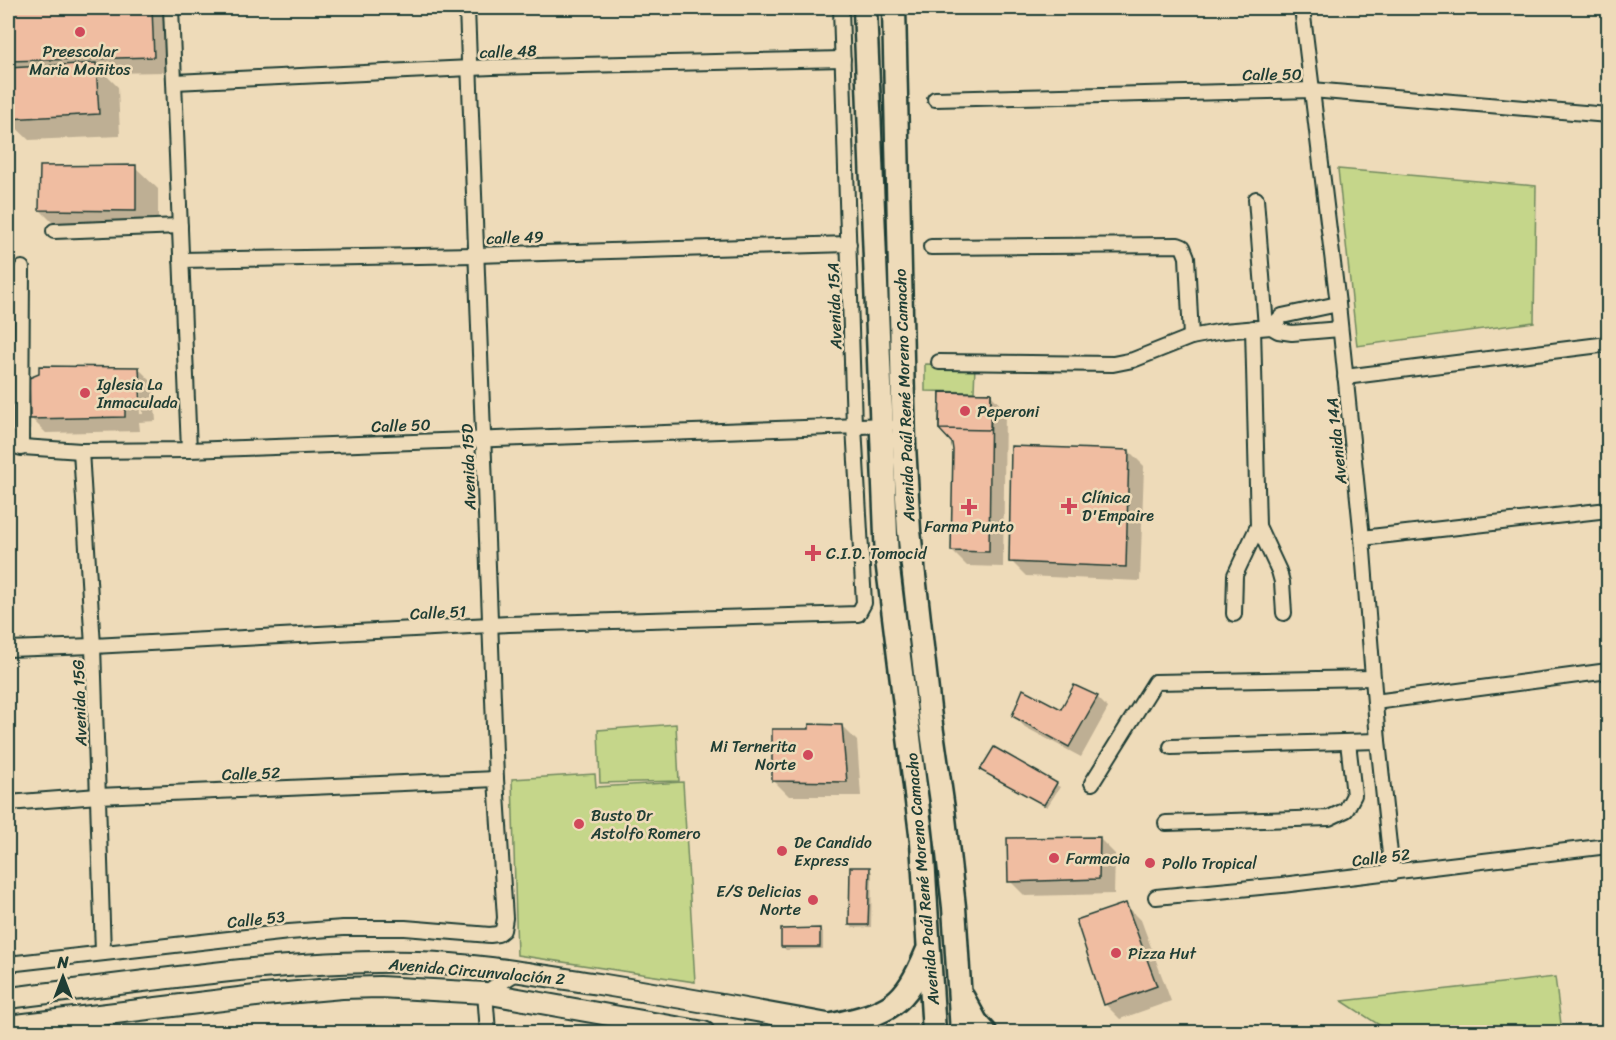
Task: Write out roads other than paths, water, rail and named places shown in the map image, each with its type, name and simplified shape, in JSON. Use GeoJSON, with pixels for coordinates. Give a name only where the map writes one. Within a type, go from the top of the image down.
{"type":"FeatureCollection","features":[{"type":"Feature","properties":{"kind":"main road","name":"Avenida Paúl René Moreno Camacho"},"geometry":{"type":"LineString","coordinates":[[865,8],[893,425],[930,718],[944,809],[954,907],[962,1032]]}},
{"type":"Feature","properties":{"kind":"main road","name":"Avenida Paúl René Moreno Camacho"},"geometry":{"type":"LineString","coordinates":[[894,8],[893,425],[888,571],[920,830],[934,1032]]}},
{"type":"Feature","properties":{"kind":"main road"},"geometry":{"type":"LineString","coordinates":[[833,1025],[870,1017],[891,1007],[908,991],[929,948]]}},
{"type":"Feature","properties":{"kind":"main road","name":"Avenida Circunvalación 2"},"geometry":{"type":"LineString","coordinates":[[8,998],[267,967],[333,962],[422,962],[519,971],[871,1032]]}},
{"type":"Feature","properties":{"kind":"main road","name":"Avenida Circunvalación 2"},"geometry":{"type":"LineString","coordinates":[[8,1026],[264,995],[342,988],[412,988],[485,993],[704,1032]]}},
{"type":"Feature","properties":{"kind":"main road"},"geometry":{"type":"LineString","coordinates":[[959,989],[976,1022],[985,1032]]}},
{"type":"Feature","properties":{"kind":"street"},"geometry":{"type":"LineString","coordinates":[[171,8],[189,450]]}},
{"type":"Feature","properties":{"kind":"street","name":"Avenida 15D"},"geometry":{"type":"LineString","coordinates":[[467,8],[496,779],[504,925]]}},
{"type":"Feature","properties":{"kind":"street","name":"Avenida 15A"},"geometry":{"type":"LineString","coordinates":[[841,8],[854,426],[864,603]]}},
{"type":"Feature","properties":{"kind":"street","name":"Avenida 14A"},"geometry":{"type":"LineString","coordinates":[[1302,8],[1338,304],[1392,873]]}},
{"type":"Feature","properties":{"kind":"street","name":"calle 48"},"geometry":{"type":"LineString","coordinates":[[175,82],[469,69],[843,58]]}},
{"type":"Feature","properties":{"kind":"street","name":"Calle 50"},"geometry":{"type":"LineString","coordinates":[[935,99],[1312,90],[1608,115]]}},
{"type":"Feature","properties":{"kind":"street"},"geometry":{"type":"LineString","coordinates":[[1234,614],[1235,575],[1258,526],[1264,327],[1256,199]]}},
{"type":"Feature","properties":{"kind":"street"},"geometry":{"type":"LineString","coordinates":[[54,231],[180,226]]}},
{"type":"Feature","properties":{"kind":"street","name":"calle 49"},"geometry":{"type":"LineString","coordinates":[[181,260],[476,255],[849,244]]}},
{"type":"Feature","properties":{"kind":"street"},"geometry":{"type":"LineString","coordinates":[[931,247],[1178,245],[1183,247],[1187,257],[1191,337]]}},
{"type":"Feature","properties":{"kind":"street"},"geometry":{"type":"LineString","coordinates":[[14,447],[22,268]]}},
{"type":"Feature","properties":{"kind":"street"},"geometry":{"type":"LineString","coordinates":[[1264,327],[1282,316],[1338,304]]}},
{"type":"Feature","properties":{"kind":"street"},"geometry":{"type":"LineString","coordinates":[[939,362],[1113,364],[1133,360],[1191,337],[1223,331],[1264,327],[1292,333],[1340,329]]}},
{"type":"Feature","properties":{"kind":"street"},"geometry":{"type":"LineString","coordinates":[[1345,377],[1608,344]]}},
{"type":"Feature","properties":{"kind":"street","name":"Calle 50"},"geometry":{"type":"LineString","coordinates":[[14,447],[81,451],[189,450],[893,425]]}},
{"type":"Feature","properties":{"kind":"street","name":"Avenida 15G"},"geometry":{"type":"LineString","coordinates":[[81,451],[93,646],[104,953]]}},
{"type":"Feature","properties":{"kind":"street"},"geometry":{"type":"LineString","coordinates":[[1362,538],[1608,510]]}},
{"type":"Feature","properties":{"kind":"street"},"geometry":{"type":"LineString","coordinates":[[1258,526],[1280,571],[1284,613]]}},
{"type":"Feature","properties":{"kind":"street","name":"Calle 51"},"geometry":{"type":"LineString","coordinates":[[8,649],[490,625],[858,614],[864,603]]}},
{"type":"Feature","properties":{"kind":"street"},"geometry":{"type":"LineString","coordinates":[[1375,702],[1608,671]]}},
{"type":"Feature","properties":{"kind":"street"},"geometry":{"type":"LineString","coordinates":[[1092,783],[1155,682],[1373,678]]}},
{"type":"Feature","properties":{"kind":"street"},"geometry":{"type":"LineString","coordinates":[[1172,747],[1378,741]]}},
{"type":"Feature","properties":{"kind":"street"},"geometry":{"type":"LineString","coordinates":[[1166,823],[1329,818],[1346,810],[1354,795],[1348,742]]}},
{"type":"Feature","properties":{"kind":"street","name":"Calle 52"},"geometry":{"type":"LineString","coordinates":[[8,803],[98,796],[496,779]]}},
{"type":"Feature","properties":{"kind":"street","name":"Calle 52"},"geometry":{"type":"LineString","coordinates":[[1156,897],[1392,873],[1608,846]]}},
{"type":"Feature","properties":{"kind":"street","name":"Calle 53"},"geometry":{"type":"LineString","coordinates":[[8,964],[278,933],[343,928],[405,928],[490,935],[498,934],[503,930],[504,925]]}},
{"type":"Feature","properties":{"kind":"street"},"geometry":{"type":"LineString","coordinates":[[488,1032],[485,993],[519,971]]}},
{"type":"Feature","properties":{"kind":"place","name":"Preescolar Maria Moñitos"},"geometry":{"type":"Point","coordinates":[80,32]}},
{"type":"Feature","properties":{"kind":"place","name":"Iglesia La Inmaculada"},"geometry":{"type":"Point","coordinates":[85,393]}},
{"type":"Feature","properties":{"kind":"place","name":"Peperoni"},"geometry":{"type":"Point","coordinates":[965,411]}},
{"type":"Feature","properties":{"kind":"place","name":"Clínica D'Empaire"},"geometry":{"type":"Point","coordinates":[1069,506]}},
{"type":"Feature","properties":{"kind":"place","name":"Farma Punto"},"geometry":{"type":"Point","coordinates":[969,507]}},
{"type":"Feature","properties":{"kind":"place","name":"C.I.D. Tomocid"},"geometry":{"type":"Point","coordinates":[813,553]}},
{"type":"Feature","properties":{"kind":"place","name":"Mi Ternerita Norte"},"geometry":{"type":"Point","coordinates":[808,755]}},
{"type":"Feature","properties":{"kind":"place","name":"Busto Dr Astolfo Romero"},"geometry":{"type":"Point","coordinates":[579,824]}},
{"type":"Feature","properties":{"kind":"place","name":"De Candido Express"},"geometry":{"type":"Point","coordinates":[782,851]}},
{"type":"Feature","properties":{"kind":"place","name":"Farmacia"},"geometry":{"type":"Point","coordinates":[1054,858]}},
{"type":"Feature","properties":{"kind":"place","name":"Pollo Tropical"},"geometry":{"type":"Point","coordinates":[1150,863]}},
{"type":"Feature","properties":{"kind":"place","name":"E/S Delicias Norte"},"geometry":{"type":"Point","coordinates":[813,900]}},
{"type":"Feature","properties":{"kind":"place","name":"Pizza Hut"},"geometry":{"type":"Point","coordinates":[1116,953]}}]}
